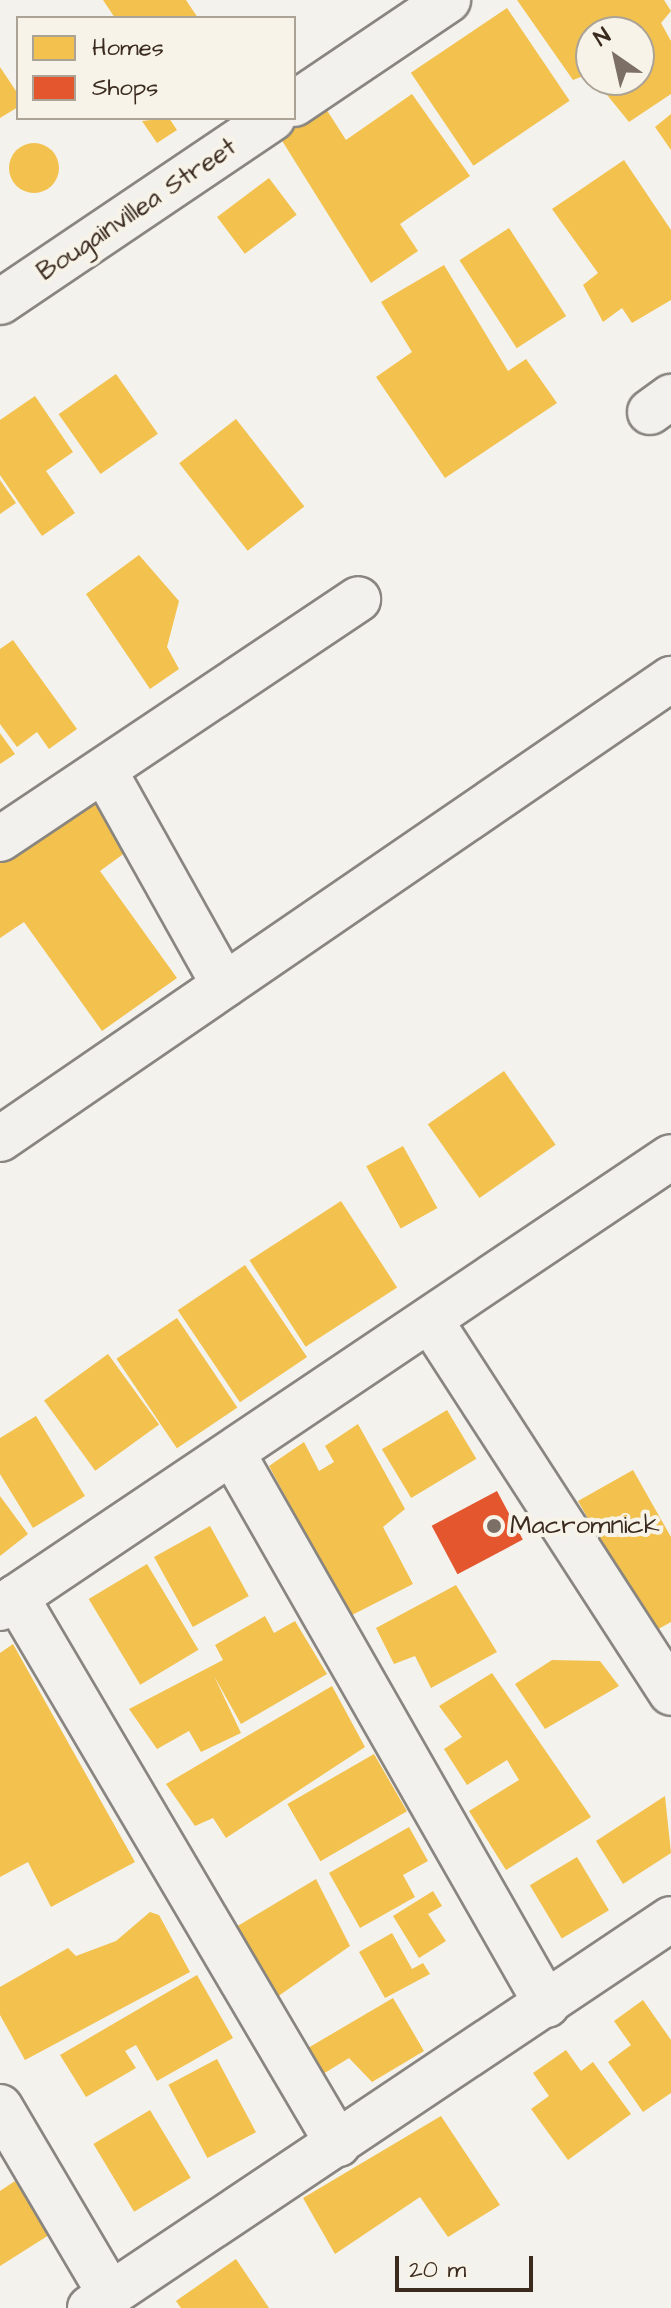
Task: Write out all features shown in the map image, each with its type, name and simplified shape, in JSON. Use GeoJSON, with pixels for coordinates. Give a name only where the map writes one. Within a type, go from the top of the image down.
{"type":"FeatureCollection","features":[{"type":"Feature","properties":{"kind":"street"},"geometry":{"type":"LineString","coordinates":[[296,103],[448,0]]}},
{"type":"Feature","properties":{"kind":"street","name":"Bougainvillea Street"},"geometry":{"type":"LineString","coordinates":[[0,302],[270,120]]}},
{"type":"Feature","properties":{"kind":"street"},"geometry":{"type":"LineString","coordinates":[[0,839],[105,772],[358,599]]}},
{"type":"Feature","properties":{"kind":"street"},"geometry":{"type":"LineString","coordinates":[[0,1139],[671,679]]}},
{"type":"Feature","properties":{"kind":"street"},"geometry":{"type":"LineString","coordinates":[[105,772],[224,985]]}},
{"type":"Feature","properties":{"kind":"street"},"geometry":{"type":"LineString","coordinates":[[338,2144],[8,1602],[233,1454],[671,1157]]}},
{"type":"Feature","properties":{"kind":"street"},"geometry":{"type":"LineString","coordinates":[[430,1320],[671,1693]]}},
{"type":"Feature","properties":{"kind":"street"},"geometry":{"type":"LineString","coordinates":[[233,1454],[547,2005]]}},
{"type":"Feature","properties":{"kind":"street"},"geometry":{"type":"LineString","coordinates":[[0,2107],[100,2301],[547,2005],[671,1919]]}},
{"type":"Feature","properties":{"kind":"building: Homes"},"geometry":{"type":"Polygon","coordinates":[[[103,0],[186,0],[197,16],[114,16],[103,0]]]}},
{"type":"Feature","properties":{"kind":"building: Homes"},"geometry":{"type":"Polygon","coordinates":[[[517,0],[664,0],[671,11],[661,23],[671,41],[671,94],[629,122],[608,96],[655,96],[655,16],[575,16],[573,80],[517,0]]]}},
{"type":"Feature","properties":{"kind":"building: Homes"},"geometry":{"type":"Polygon","coordinates":[[[507,8],[570,101],[473,166],[411,73],[507,8]]]}},
{"type":"Feature","properties":{"kind":"building: Homes"},"geometry":{"type":"Polygon","coordinates":[[[0,67],[16,91],[16,108],[0,118],[0,67]]]}},
{"type":"Feature","properties":{"kind":"building: Homes"},"geometry":{"type":"Polygon","coordinates":[[[412,94],[470,176],[400,224],[418,251],[371,283],[276,131],[321,101],[346,140],[412,94]]]}},
{"type":"Feature","properties":{"kind":"building: Homes"},"geometry":{"type":"Polygon","coordinates":[[[671,114],[671,150],[655,127],[671,114]]]}},
{"type":"Feature","properties":{"kind":"building: Homes"},"geometry":{"type":"Polygon","coordinates":[[[170,120],[177,130],[157,143],[142,121],[170,120]]]}},
{"type":"Feature","properties":{"kind":"building: Homes"},"geometry":{"type":"Polygon","coordinates":[[[34,143],[52,150],[59,168],[52,186],[34,193],[16,186],[9,168],[16,150],[34,143]]]}},
{"type":"Feature","properties":{"kind":"building: Homes"},"geometry":{"type":"Polygon","coordinates":[[[624,160],[671,230],[671,300],[632,323],[622,308],[603,322],[583,285],[598,273],[552,209],[624,160]]]}},
{"type":"Feature","properties":{"kind":"building: Homes"},"geometry":{"type":"Polygon","coordinates":[[[269,178],[297,215],[245,254],[217,217],[269,178]]]}},
{"type":"Feature","properties":{"kind":"building: Homes"},"geometry":{"type":"Polygon","coordinates":[[[509,228],[566,316],[517,348],[460,260],[509,228]]]}},
{"type":"Feature","properties":{"kind":"building: Homes"},"geometry":{"type":"Polygon","coordinates":[[[444,265],[508,371],[526,359],[557,403],[445,478],[376,377],[412,352],[381,302],[444,265]]]}},
{"type":"Feature","properties":{"kind":"building: Homes"},"geometry":{"type":"Polygon","coordinates":[[[116,374],[158,434],[101,474],[59,414],[116,374]]]}},
{"type":"Feature","properties":{"kind":"building: Homes"},"geometry":{"type":"Polygon","coordinates":[[[35,396],[73,452],[46,471],[75,513],[42,536],[0,475],[0,420],[35,396]]]}},
{"type":"Feature","properties":{"kind":"building: Homes"},"geometry":{"type":"Polygon","coordinates":[[[236,419],[304,506],[248,551],[179,463],[236,419]]]}},
{"type":"Feature","properties":{"kind":"building: Homes"},"geometry":{"type":"Polygon","coordinates":[[[0,480],[16,503],[0,514],[0,480]]]}},
{"type":"Feature","properties":{"kind":"building: Homes"},"geometry":{"type":"Polygon","coordinates":[[[139,555],[179,601],[167,647],[179,669],[150,689],[86,594],[139,555]]]}},
{"type":"Feature","properties":{"kind":"building: Homes"},"geometry":{"type":"Polygon","coordinates":[[[13,640],[77,729],[49,749],[37,732],[17,747],[0,724],[0,649],[13,640]]]}},
{"type":"Feature","properties":{"kind":"building: Homes"},"geometry":{"type":"Polygon","coordinates":[[[0,733],[15,754],[0,764],[0,733]]]}},
{"type":"Feature","properties":{"kind":"building: Homes"},"geometry":{"type":"Polygon","coordinates":[[[95,799],[133,847],[100,871],[177,978],[102,1031],[24,922],[0,938],[0,859],[95,799]]]}},
{"type":"Feature","properties":{"kind":"building: Homes"},"geometry":{"type":"Polygon","coordinates":[[[504,1071],[556,1145],[479,1198],[428,1124],[504,1071]]]}},
{"type":"Feature","properties":{"kind":"building: Homes"},"geometry":{"type":"Polygon","coordinates":[[[403,1146],[437,1208],[401,1228],[366,1166],[403,1146]]]}},
{"type":"Feature","properties":{"kind":"building: Homes"},"geometry":{"type":"Polygon","coordinates":[[[341,1201],[397,1287],[306,1347],[250,1260],[341,1201]]]}},
{"type":"Feature","properties":{"kind":"building: Homes"},"geometry":{"type":"Polygon","coordinates":[[[245,1265],[307,1357],[240,1402],[178,1310],[245,1265]]]}},
{"type":"Feature","properties":{"kind":"building: Homes"},"geometry":{"type":"Polygon","coordinates":[[[177,1318],[237,1408],[177,1448],[116,1359],[177,1318]]]}},
{"type":"Feature","properties":{"kind":"building: Homes"},"geometry":{"type":"Polygon","coordinates":[[[108,1354],[159,1424],[95,1471],[44,1400],[108,1354]]]}},
{"type":"Feature","properties":{"kind":"building: Homes"},"geometry":{"type":"Polygon","coordinates":[[[447,1410],[476,1459],[411,1498],[382,1449],[447,1410]]]}},
{"type":"Feature","properties":{"kind":"building: Homes"},"geometry":{"type":"Polygon","coordinates":[[[36,1416],[85,1496],[33,1528],[0,1474],[0,1438],[36,1416]]]}},
{"type":"Feature","properties":{"kind":"building: Homes"},"geometry":{"type":"Polygon","coordinates":[[[358,1424],[405,1509],[383,1527],[413,1584],[350,1616],[269,1466],[304,1442],[319,1471],[334,1462],[325,1446],[358,1424]]]}},
{"type":"Feature","properties":{"kind":"building: Homes"},"geometry":{"type":"Polygon","coordinates":[[[633,1470],[671,1537],[671,1622],[653,1632],[578,1501],[633,1470]]]}},
{"type":"Feature","properties":{"kind":"building: Homes"},"geometry":{"type":"Polygon","coordinates":[[[0,1496],[28,1534],[0,1556],[0,1496]]]}},
{"type":"Feature","properties":{"kind":"building: Homes"},"geometry":{"type":"Polygon","coordinates":[[[210,1526],[249,1596],[193,1627],[154,1557],[210,1526]]]}},
{"type":"Feature","properties":{"kind":"building: Homes"},"geometry":{"type":"Polygon","coordinates":[[[147,1564],[199,1650],[140,1685],[89,1599],[147,1564]]]}},
{"type":"Feature","properties":{"kind":"building: Homes"},"geometry":{"type":"Polygon","coordinates":[[[456,1585],[497,1652],[431,1688],[415,1656],[394,1664],[376,1628],[456,1585]]]}},
{"type":"Feature","properties":{"kind":"building: Homes"},"geometry":{"type":"Polygon","coordinates":[[[265,1616],[274,1633],[295,1621],[327,1674],[241,1724],[214,1676],[241,1733],[201,1752],[189,1731],[157,1749],[129,1709],[223,1660],[215,1645],[265,1616]]]}},
{"type":"Feature","properties":{"kind":"building: Homes"},"geometry":{"type":"Polygon","coordinates":[[[13,1644],[135,1862],[51,1907],[28,1862],[0,1877],[0,1653],[13,1644]]]}},
{"type":"Feature","properties":{"kind":"building: Homes"},"geometry":{"type":"Polygon","coordinates":[[[552,1660],[600,1661],[619,1686],[545,1729],[515,1684],[552,1660]]]}},
{"type":"Feature","properties":{"kind":"building: Homes"},"geometry":{"type":"Polygon","coordinates":[[[492,1673],[591,1817],[506,1870],[469,1811],[519,1780],[507,1760],[467,1785],[444,1749],[462,1737],[439,1706],[492,1673]]]}},
{"type":"Feature","properties":{"kind":"building: Homes"},"geometry":{"type":"Polygon","coordinates":[[[332,1686],[365,1747],[226,1838],[213,1818],[195,1826],[166,1784],[332,1686]]]}},
{"type":"Feature","properties":{"kind":"building: Homes"},"geometry":{"type":"Polygon","coordinates":[[[374,1754],[407,1811],[320,1861],[287,1804],[374,1754]]]}},
{"type":"Feature","properties":{"kind":"building: Homes"},"geometry":{"type":"Polygon","coordinates":[[[665,1796],[671,1853],[623,1884],[596,1841],[665,1796]]]}},
{"type":"Feature","properties":{"kind":"building: Homes"},"geometry":{"type":"Polygon","coordinates":[[[409,1827],[428,1861],[403,1875],[415,1897],[360,1928],[329,1873],[409,1827]]]}},
{"type":"Feature","properties":{"kind":"building: Homes"},"geometry":{"type":"Polygon","coordinates":[[[577,1857],[609,1910],[562,1938],[530,1885],[577,1857]]]}},
{"type":"Feature","properties":{"kind":"building: Homes"},"geometry":{"type":"Polygon","coordinates":[[[316,1879],[350,1946],[277,1997],[236,1927],[316,1879]]]}},
{"type":"Feature","properties":{"kind":"building: Homes"},"geometry":{"type":"Polygon","coordinates":[[[433,1891],[442,1906],[428,1914],[446,1941],[419,1958],[393,1916],[433,1891]]]}},
{"type":"Feature","properties":{"kind":"building: Homes"},"geometry":{"type":"Polygon","coordinates":[[[150,1912],[159,1915],[190,1972],[25,2060],[0,2015],[0,1987],[68,1948],[76,1956],[116,1941],[150,1912]]]}},
{"type":"Feature","properties":{"kind":"building: Homes"},"geometry":{"type":"Polygon","coordinates":[[[392,1933],[412,1969],[423,1963],[430,1974],[385,1998],[359,1952],[392,1933]]]}},
{"type":"Feature","properties":{"kind":"building: Homes"},"geometry":{"type":"Polygon","coordinates":[[[197,1975],[233,2038],[157,2081],[136,2045],[125,2051],[136,2068],[86,2097],[60,2055],[197,1975]]]}},
{"type":"Feature","properties":{"kind":"building: Homes"},"geometry":{"type":"Polygon","coordinates":[[[393,1998],[424,2051],[372,2082],[349,2058],[323,2074],[308,2048],[393,1998]]]}},
{"type":"Feature","properties":{"kind":"building: Homes"},"geometry":{"type":"Polygon","coordinates":[[[643,2000],[671,2040],[671,2093],[643,2112],[608,2062],[631,2045],[614,2021],[643,2000]]]}},
{"type":"Feature","properties":{"kind":"building: Homes"},"geometry":{"type":"Polygon","coordinates":[[[566,2050],[581,2071],[593,2062],[631,2114],[568,2160],[531,2109],[549,2096],[533,2073],[566,2050]]]}},
{"type":"Feature","properties":{"kind":"building: Homes"},"geometry":{"type":"Polygon","coordinates":[[[217,2059],[256,2132],[207,2158],[168,2085],[217,2059]]]}},
{"type":"Feature","properties":{"kind":"building: Homes"},"geometry":{"type":"Polygon","coordinates":[[[150,2110],[191,2178],[134,2212],[93,2144],[150,2110]]]}},
{"type":"Feature","properties":{"kind":"building: Homes"},"geometry":{"type":"Polygon","coordinates":[[[441,2116],[500,2205],[448,2237],[420,2197],[335,2254],[303,2198],[441,2116]]]}},
{"type":"Feature","properties":{"kind":"building: Homes"},"geometry":{"type":"Polygon","coordinates":[[[15,2181],[49,2235],[0,2266],[0,2191],[15,2181]]]}},
{"type":"Feature","properties":{"kind":"building: Homes"},"geometry":{"type":"Polygon","coordinates":[[[236,2259],[269,2308],[181,2308],[176,2301],[236,2259]]]}},
{"type":"Feature","properties":{"kind":"building: Shops"},"geometry":{"type":"Polygon","coordinates":[[[497,1491],[523,1540],[457,1574],[432,1526],[497,1491]]]}},
{"type":"Feature","properties":{"kind":"place","name":"Macromnick"},"geometry":{"type":"Point","coordinates":[494,1526]}}]}
